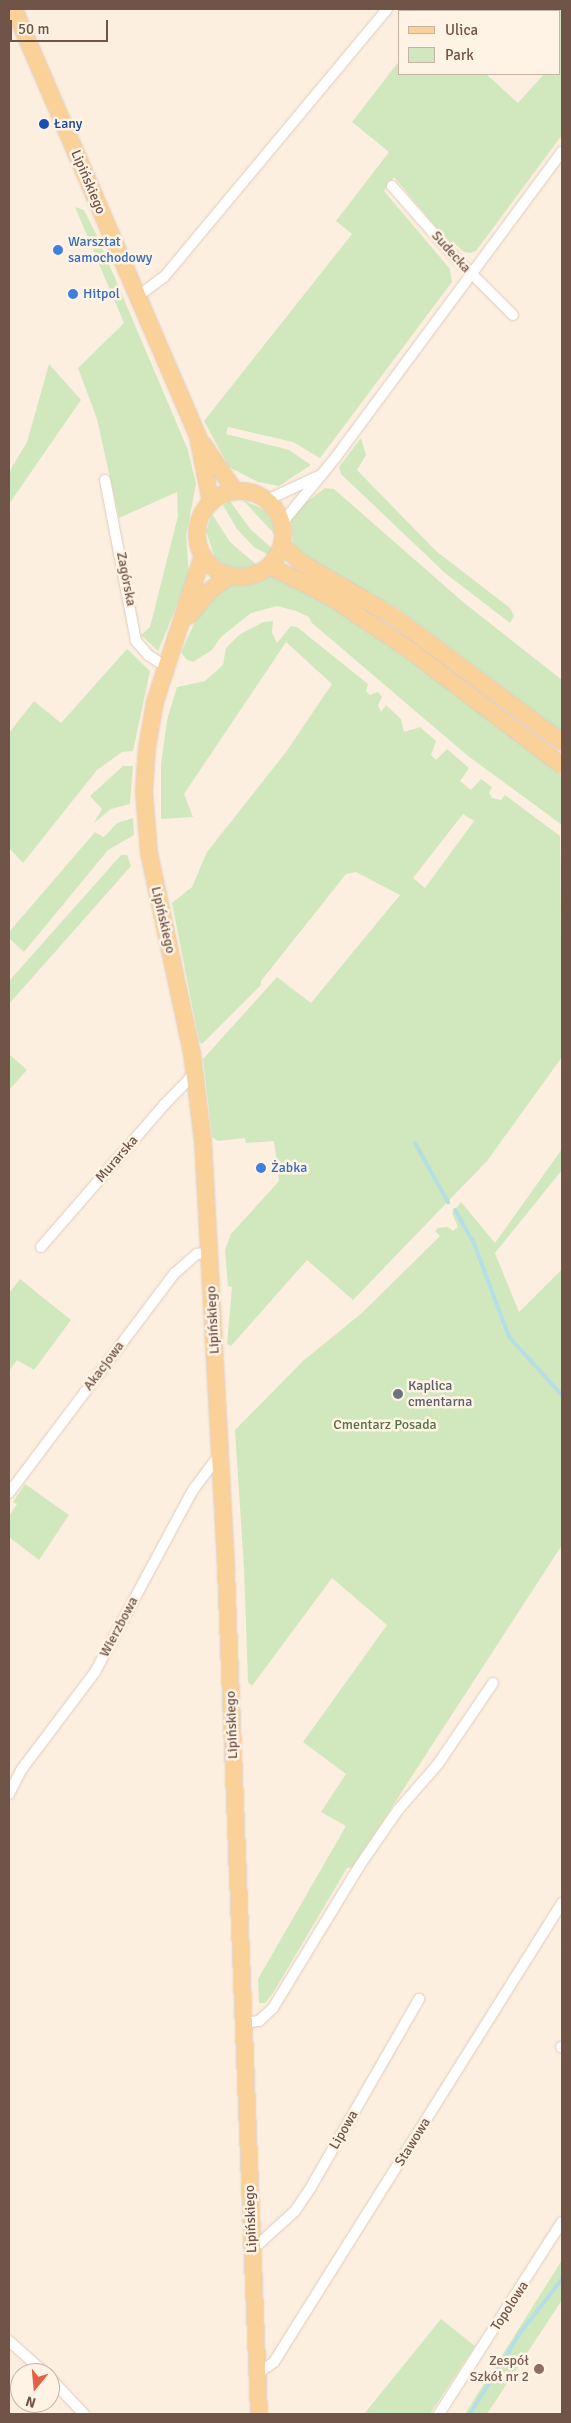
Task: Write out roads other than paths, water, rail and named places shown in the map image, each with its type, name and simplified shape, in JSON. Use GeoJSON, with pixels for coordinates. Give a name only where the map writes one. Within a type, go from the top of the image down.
{"type":"FeatureCollection","features":[{"type":"Feature","properties":{"kind":"main road","name":"Lipińskiego"},"geometry":{"type":"LineString","coordinates":[[14,9],[198,437],[235,492]]}},
{"type":"Feature","properties":{"kind":"main road","name":"Lipińskiego"},"geometry":{"type":"LineString","coordinates":[[198,437],[211,503]]}},
{"type":"Feature","properties":{"kind":"main road"},"geometry":{"type":"LineString","coordinates":[[235,492],[254,493],[267,500],[282,523],[282,545],[270,566],[251,576],[229,576],[214,568],[203,555],[198,528],[211,503],[235,492]]}},
{"type":"Feature","properties":{"kind":"main road"},"geometry":{"type":"LineString","coordinates":[[282,545],[300,562],[394,617],[562,742]]}},
{"type":"Feature","properties":{"kind":"main road","name":"Lipińskiego"},"geometry":{"type":"LineString","coordinates":[[203,555],[180,628],[165,666],[147,748],[146,823],[152,870],[196,1078],[209,1252],[221,1454],[258,2414]]}},
{"type":"Feature","properties":{"kind":"main road"},"geometry":{"type":"LineString","coordinates":[[270,566],[308,584],[395,640],[476,696],[562,765]]}},
{"type":"Feature","properties":{"kind":"main road","name":"Lipińskiego"},"geometry":{"type":"LineString","coordinates":[[180,628],[210,590],[229,576]]}},
{"type":"Feature","properties":{"kind":"street"},"geometry":{"type":"LineString","coordinates":[[137,297],[164,277],[387,9]]}},
{"type":"Feature","properties":{"kind":"street"},"geometry":{"type":"LineString","coordinates":[[282,523],[322,474],[562,152]]}},
{"type":"Feature","properties":{"kind":"street","name":"Sudecka"},"geometry":{"type":"LineString","coordinates":[[392,186],[471,274],[513,315]]}},
{"type":"Feature","properties":{"kind":"street"},"geometry":{"type":"LineString","coordinates":[[267,500],[322,474]]}},
{"type":"Feature","properties":{"kind":"street","name":"Zagórska"},"geometry":{"type":"LineString","coordinates":[[105,480],[136,641],[148,655],[165,666]]}},
{"type":"Feature","properties":{"kind":"street","name":"Murarska"},"geometry":{"type":"LineString","coordinates":[[41,1247],[164,1105],[189,1079],[196,1078]]}},
{"type":"Feature","properties":{"kind":"street","name":"Akacjowa"},"geometry":{"type":"LineString","coordinates":[[9,1493],[175,1273],[197,1254],[209,1252]]}},
{"type":"Feature","properties":{"kind":"street","name":"Wierzbowa"},"geometry":{"type":"LineString","coordinates":[[9,1794],[22,1769],[95,1672],[120,1629],[173,1524],[193,1490],[221,1454]]}},
{"type":"Feature","properties":{"kind":"street"},"geometry":{"type":"LineString","coordinates":[[244,2023],[259,2021],[273,2008],[360,1865],[398,1810],[438,1764],[493,1683]]}},
{"type":"Feature","properties":{"kind":"street","name":"Stawowa"},"geometry":{"type":"LineString","coordinates":[[257,2374],[274,2362],[562,1903]]}},
{"type":"Feature","properties":{"kind":"street","name":"Lipowa"},"geometry":{"type":"LineString","coordinates":[[252,2250],[295,2211],[419,1999]]}},
{"type":"Feature","properties":{"kind":"street","name":"Topolowa"},"geometry":{"type":"LineString","coordinates":[[439,2414],[562,2222]]}},
{"type":"Feature","properties":{"kind":"street"},"geometry":{"type":"LineString","coordinates":[[9,2341],[34,2363]]}},
{"type":"Feature","properties":{"kind":"street"},"geometry":{"type":"LineString","coordinates":[[60,2389],[84,2414]]}},
{"type":"Feature","properties":{"kind":"waterway"},"geometry":{"type":"LineString","coordinates":[[415,1143],[448,1202]]}},
{"type":"Feature","properties":{"kind":"waterway"},"geometry":{"type":"LineString","coordinates":[[455,1210],[473,1241],[509,1337],[562,1395]]}},
{"type":"Feature","properties":{"kind":"waterway"},"geometry":{"type":"LineString","coordinates":[[470,2414],[520,2333],[562,2279]]}},
{"type":"Feature","properties":{"kind":"place","name":"Łany"},"geometry":{"type":"Point","coordinates":[44,124]}},
{"type":"Feature","properties":{"kind":"place","name":"Warsztat samochodowy"},"geometry":{"type":"Point","coordinates":[58,250]}},
{"type":"Feature","properties":{"kind":"place","name":"Hitpol"},"geometry":{"type":"Point","coordinates":[73,294]}},
{"type":"Feature","properties":{"kind":"place","name":"Żabka"},"geometry":{"type":"Point","coordinates":[261,1168]}},
{"type":"Feature","properties":{"kind":"place","name":"Kaplica cmentarna"},"geometry":{"type":"Point","coordinates":[398,1394]}},
{"type":"Feature","properties":{"kind":"place","name":"Zespół Szkół nr 2"},"geometry":{"type":"Point","coordinates":[539,2369]}},
{"type":"Feature","properties":{"kind":"park label","name":"Cmentarz Posada"},"geometry":{"type":"Point","coordinates":[385,1425]}}]}
